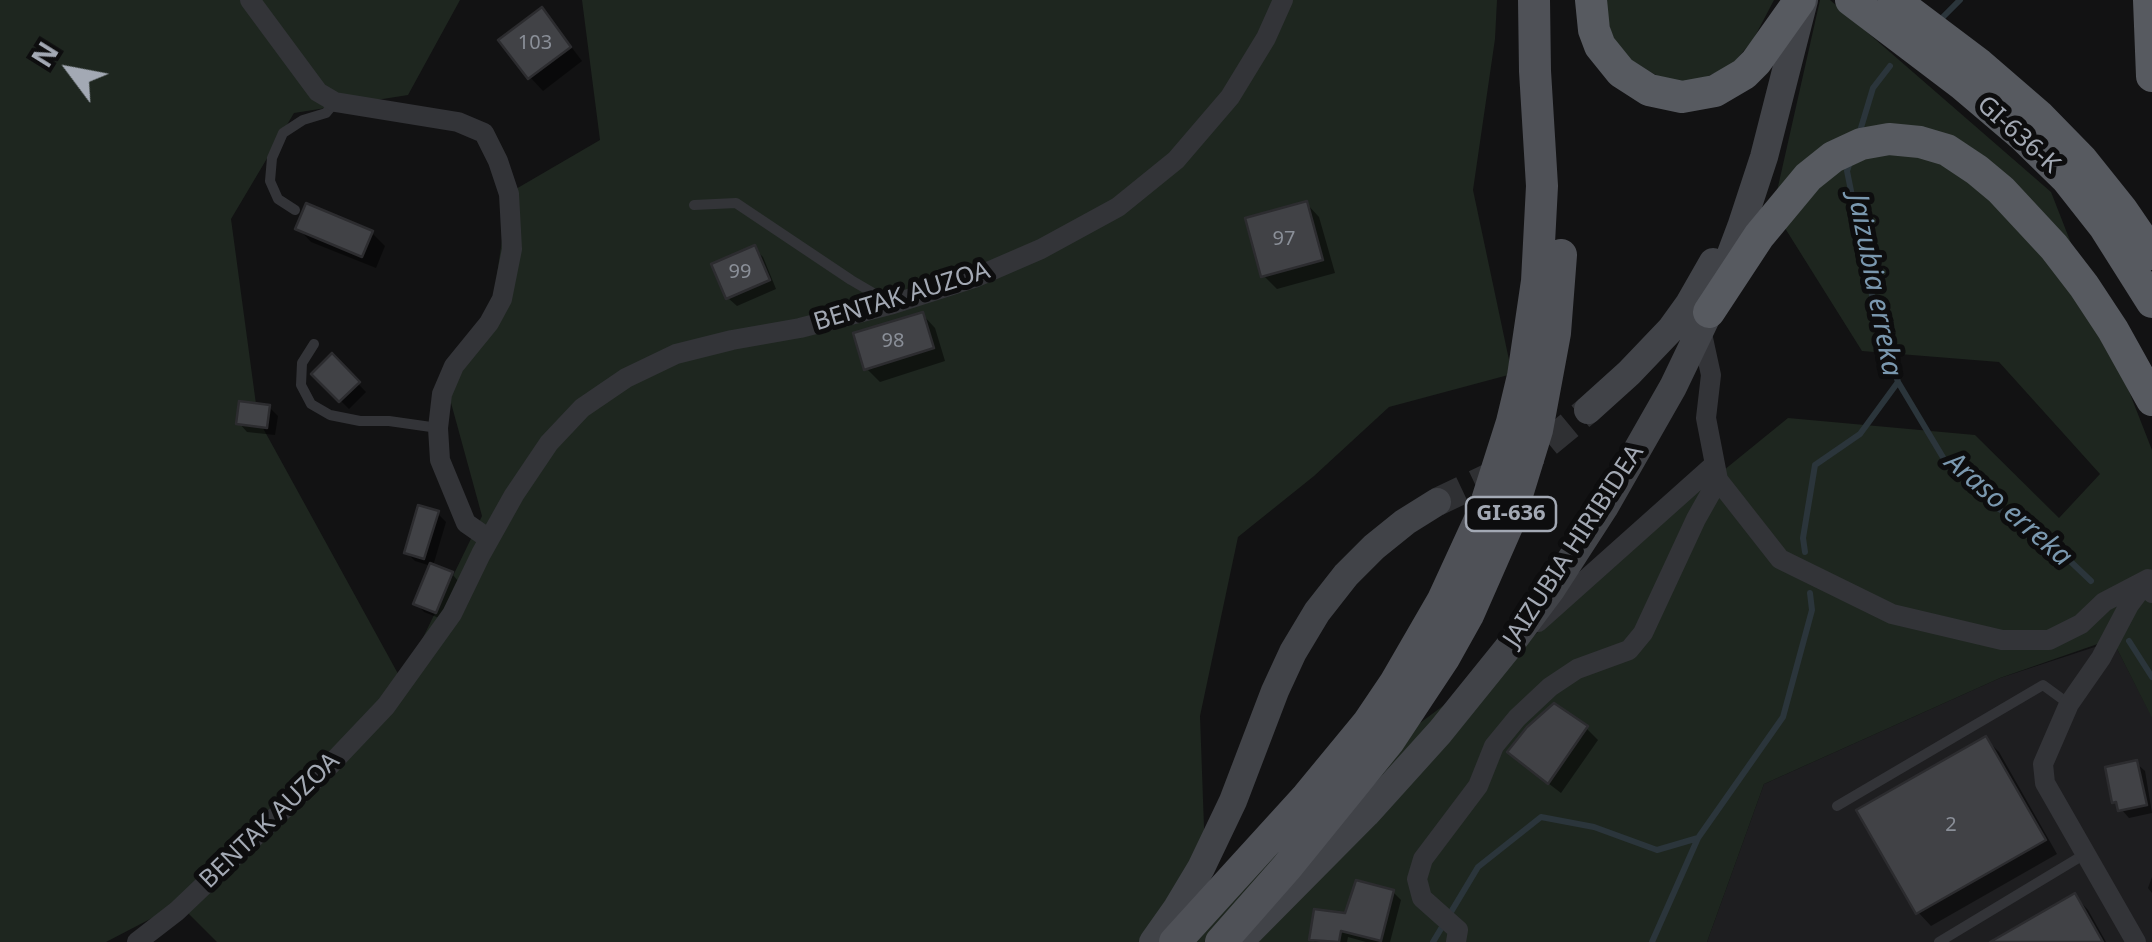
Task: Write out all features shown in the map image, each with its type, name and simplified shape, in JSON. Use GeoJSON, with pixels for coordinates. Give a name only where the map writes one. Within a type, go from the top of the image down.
{"type":"FeatureCollection","features":[{"type":"Feature","properties":{"kind":"highway"},"geometry":{"type":"LineString","coordinates":[[1591,0],[1600,46],[1621,72],[1649,90],[1682,96],[1715,91],[1744,74],[1802,0]]}},
{"type":"Feature","properties":{"kind":"highway","name":"GI-636-K"},"geometry":{"type":"LineString","coordinates":[[1851,0],[1963,85],[2067,179],[2104,226],[2152,302]]}},
{"type":"Feature","properties":{"kind":"highway","name":"GI-636-K"},"geometry":{"type":"LineString","coordinates":[[1894,0],[1979,64],[2038,115],[2082,160],[2152,254]]}},
{"type":"Feature","properties":{"kind":"highway"},"geometry":{"type":"LineString","coordinates":[[2149,0],[2152,76]]}},
{"type":"Feature","properties":{"kind":"highway"},"geometry":{"type":"LineString","coordinates":[[1704,321],[1760,236],[1808,177],[1833,157],[1861,144],[1889,139],[1920,142],[1947,150],[1977,170],[2054,247],[2113,330],[2152,400]]}},
{"type":"Feature","properties":{"kind":"main road","name":"GI-636"},"geometry":{"type":"LineString","coordinates":[[1176,942],[1368,723],[1420,642],[1482,513],[1523,376],[1538,281],[1542,186],[1535,70],[1536,0]]}},
{"type":"Feature","properties":{"kind":"main road","name":"GI-636"},"geometry":{"type":"LineString","coordinates":[[1221,942],[1339,804],[1418,700],[1468,614],[1513,508],[1537,430],[1560,284],[1561,186],[1536,0]]}},
{"type":"Feature","properties":{"kind":"main road","name":"JAIZUBIA HIRIBIDEA"},"geometry":{"type":"LineString","coordinates":[[1240,942],[1440,732],[1551,590],[1604,508],[1673,387],[1742,227],[1764,157],[1802,0]]}},
{"type":"Feature","properties":{"kind":"main road","name":"JAIZUBIA HIRIBIDEA"},"geometry":{"type":"LineString","coordinates":[[1588,410],[1651,352],[1689,304],[1718,252],[1785,74]]}},
{"type":"Feature","properties":{"kind":"main road"},"geometry":{"type":"LineString","coordinates":[[1152,942],[1201,868],[1233,801],[1281,678],[1317,612],[1374,547],[1436,502]]}},
{"type":"Feature","properties":{"kind":"street"},"geometry":{"type":"LineString","coordinates":[[250,0],[318,92],[335,102],[458,122],[484,133],[498,161],[509,194],[512,249],[502,300],[489,323],[454,366],[442,394],[438,428],[440,460],[466,523],[489,539]]}},
{"type":"Feature","properties":{"kind":"street","name":"BENTAK AUZOA"},"geometry":{"type":"LineString","coordinates":[[137,942],[177,911],[386,706],[452,614],[514,495],[549,444],[582,408],[626,378],[676,354],[800,328],[974,278],[1041,249],[1118,207],[1176,160],[1230,97],[1284,0]]}},
{"type":"Feature","properties":{"kind":"street"},"geometry":{"type":"LineString","coordinates":[[1704,321],[1711,375],[1706,418],[1717,472],[1780,559],[1892,614],[2002,640],[2050,640],[2081,624],[2104,602],[2151,583]]}},
{"type":"Feature","properties":{"kind":"street"},"geometry":{"type":"LineString","coordinates":[[1507,650],[1717,472]]}},
{"type":"Feature","properties":{"kind":"street"},"geometry":{"type":"LineString","coordinates":[[1455,933],[1422,898],[1417,879],[1423,860],[1478,786],[1494,746],[1517,718],[1576,669],[1629,650],[1643,633],[1717,472]]}},
{"type":"Feature","properties":{"kind":"street"},"geometry":{"type":"LineString","coordinates":[[2136,942],[2045,783],[2043,764],[2070,704],[2101,658],[2129,605],[2151,583]]}},
{"type":"Feature","properties":{"kind":"lane"},"geometry":{"type":"LineString","coordinates":[[295,210],[278,198],[270,181],[272,158],[283,134],[303,120],[326,113],[335,102]]}},
{"type":"Feature","properties":{"kind":"lane"},"geometry":{"type":"LineString","coordinates":[[694,205],[736,203],[893,304]]}},
{"type":"Feature","properties":{"kind":"lane"},"geometry":{"type":"LineString","coordinates":[[314,344],[302,363],[301,385],[311,404],[330,415],[360,421],[389,420],[438,428]]}},
{"type":"Feature","properties":{"kind":"lane"},"geometry":{"type":"LineString","coordinates":[[1837,806],[2044,685],[2070,704]]}},
{"type":"Feature","properties":{"kind":"lane"},"geometry":{"type":"LineString","coordinates":[[1938,942],[2086,854]]}},
{"type":"Feature","properties":{"kind":"shaded area"},"geometry":{"type":"Polygon","coordinates":[[[0,0],[460,0],[408,95],[294,113],[231,219],[258,419],[402,681],[482,516],[442,370],[492,308],[509,193],[600,140],[582,0],[1497,0],[1473,190],[1512,374],[1389,407],[1314,476],[1238,537],[1200,716],[1206,883],[1519,649],[1665,518],[1788,418],[1975,435],[2059,518],[2100,474],[1999,362],[1862,351],[1773,209],[1820,0],[1830,0],[2051,192],[2152,450],[2152,718],[2112,639],[2000,678],[1764,784],[1707,942],[217,942],[179,904],[106,942],[0,942],[0,0]]]}},
{"type":"Feature","properties":{"kind":"shaded area"},"geometry":{"type":"Polygon","coordinates":[[[1605,0],[1774,0],[1753,40],[1731,66],[1697,81],[1671,84],[1622,55],[1610,30],[1605,0]]]}},
{"type":"Feature","properties":{"kind":"shaded area"},"geometry":{"type":"Polygon","coordinates":[[[2113,641],[2152,717],[2152,877],[2148,888],[2152,893],[2152,942],[1707,942],[1764,784],[2000,678],[2113,641]]]}},
{"type":"Feature","properties":{"kind":"building"},"geometry":{"type":"Polygon","coordinates":[[[542,7],[571,47],[528,79],[498,40],[542,7]]]}},
{"type":"Feature","properties":{"kind":"building"},"geometry":{"type":"Polygon","coordinates":[[[1307,201],[1323,260],[1261,277],[1245,218],[1307,201]]]}},
{"type":"Feature","properties":{"kind":"building"},"geometry":{"type":"Polygon","coordinates":[[[306,203],[373,231],[362,257],[295,229],[306,203]]]}},
{"type":"Feature","properties":{"kind":"building"},"geometry":{"type":"Polygon","coordinates":[[[755,245],[770,280],[726,299],[711,264],[755,245]]]}},
{"type":"Feature","properties":{"kind":"building"},"geometry":{"type":"Polygon","coordinates":[[[923,312],[934,348],[864,370],[853,333],[923,312]]]}},
{"type":"Feature","properties":{"kind":"building"},"geometry":{"type":"Polygon","coordinates":[[[332,353],[360,382],[339,402],[311,374],[332,353]]]}},
{"type":"Feature","properties":{"kind":"building"},"geometry":{"type":"Polygon","coordinates":[[[239,401],[270,405],[267,428],[236,424],[239,401]]]}},
{"type":"Feature","properties":{"kind":"building"},"geometry":{"type":"Polygon","coordinates":[[[418,505],[439,511],[424,559],[404,553],[418,505]]]}},
{"type":"Feature","properties":{"kind":"building"},"geometry":{"type":"Polygon","coordinates":[[[430,563],[453,572],[436,613],[413,604],[430,563]]]}},
{"type":"Feature","properties":{"kind":"building"},"geometry":{"type":"Polygon","coordinates":[[[1554,703],[1588,726],[1548,784],[1507,752],[1554,703]]]}},
{"type":"Feature","properties":{"kind":"building"},"geometry":{"type":"Polygon","coordinates":[[[1986,736],[2046,840],[1916,914],[1856,810],[1986,736]]]}},
{"type":"Feature","properties":{"kind":"building"},"geometry":{"type":"Polygon","coordinates":[[[2137,760],[2147,805],[2118,811],[2116,802],[2112,803],[2105,767],[2137,760]]]}},
{"type":"Feature","properties":{"kind":"building"},"geometry":{"type":"Polygon","coordinates":[[[1356,880],[1394,890],[1381,941],[1341,931],[1339,942],[1309,940],[1314,909],[1345,913],[1356,880]]]}},
{"type":"Feature","properties":{"kind":"building"},"geometry":{"type":"Polygon","coordinates":[[[2075,893],[2103,942],[1990,942],[2075,893]]]}},
{"type":"Feature","properties":{"kind":"waterway","name":"Jaizubia erreka"},"geometry":{"type":"LineString","coordinates":[[1942,18],[1960,0]]}},
{"type":"Feature","properties":{"kind":"waterway","name":"Jaizubia erreka"},"geometry":{"type":"LineString","coordinates":[[1860,131],[1873,88],[1890,66]]}},
{"type":"Feature","properties":{"kind":"waterway","name":"Jaizubia erreka"},"geometry":{"type":"LineString","coordinates":[[1805,552],[1803,538],[1815,465],[1860,434],[1898,382],[1874,305],[1847,171],[1850,162]]}},
{"type":"Feature","properties":{"kind":"waterway","name":"Araso erreka"},"geometry":{"type":"LineString","coordinates":[[1898,382],[1944,459],[1993,505],[2049,541],[2091,581]]}},
{"type":"Feature","properties":{"kind":"waterway","name":"Jaizubia erreka"},"geometry":{"type":"LineString","coordinates":[[1433,942],[1478,867],[1541,817],[1594,827],[1657,850],[1698,838],[1783,717],[1812,610],[1810,593]]}},
{"type":"Feature","properties":{"kind":"waterway","name":"Araso erreka"},"geometry":{"type":"LineString","coordinates":[[2129,641],[2152,677]]}},
{"type":"Feature","properties":{"kind":"waterway"},"geometry":{"type":"LineString","coordinates":[[1652,942],[1698,838]]}},
{"type":"Feature","properties":{"kind":"tunnel"},"geometry":{"type":"LineString","coordinates":[[1437,502],[1517,464],[1588,410]]}}]}
